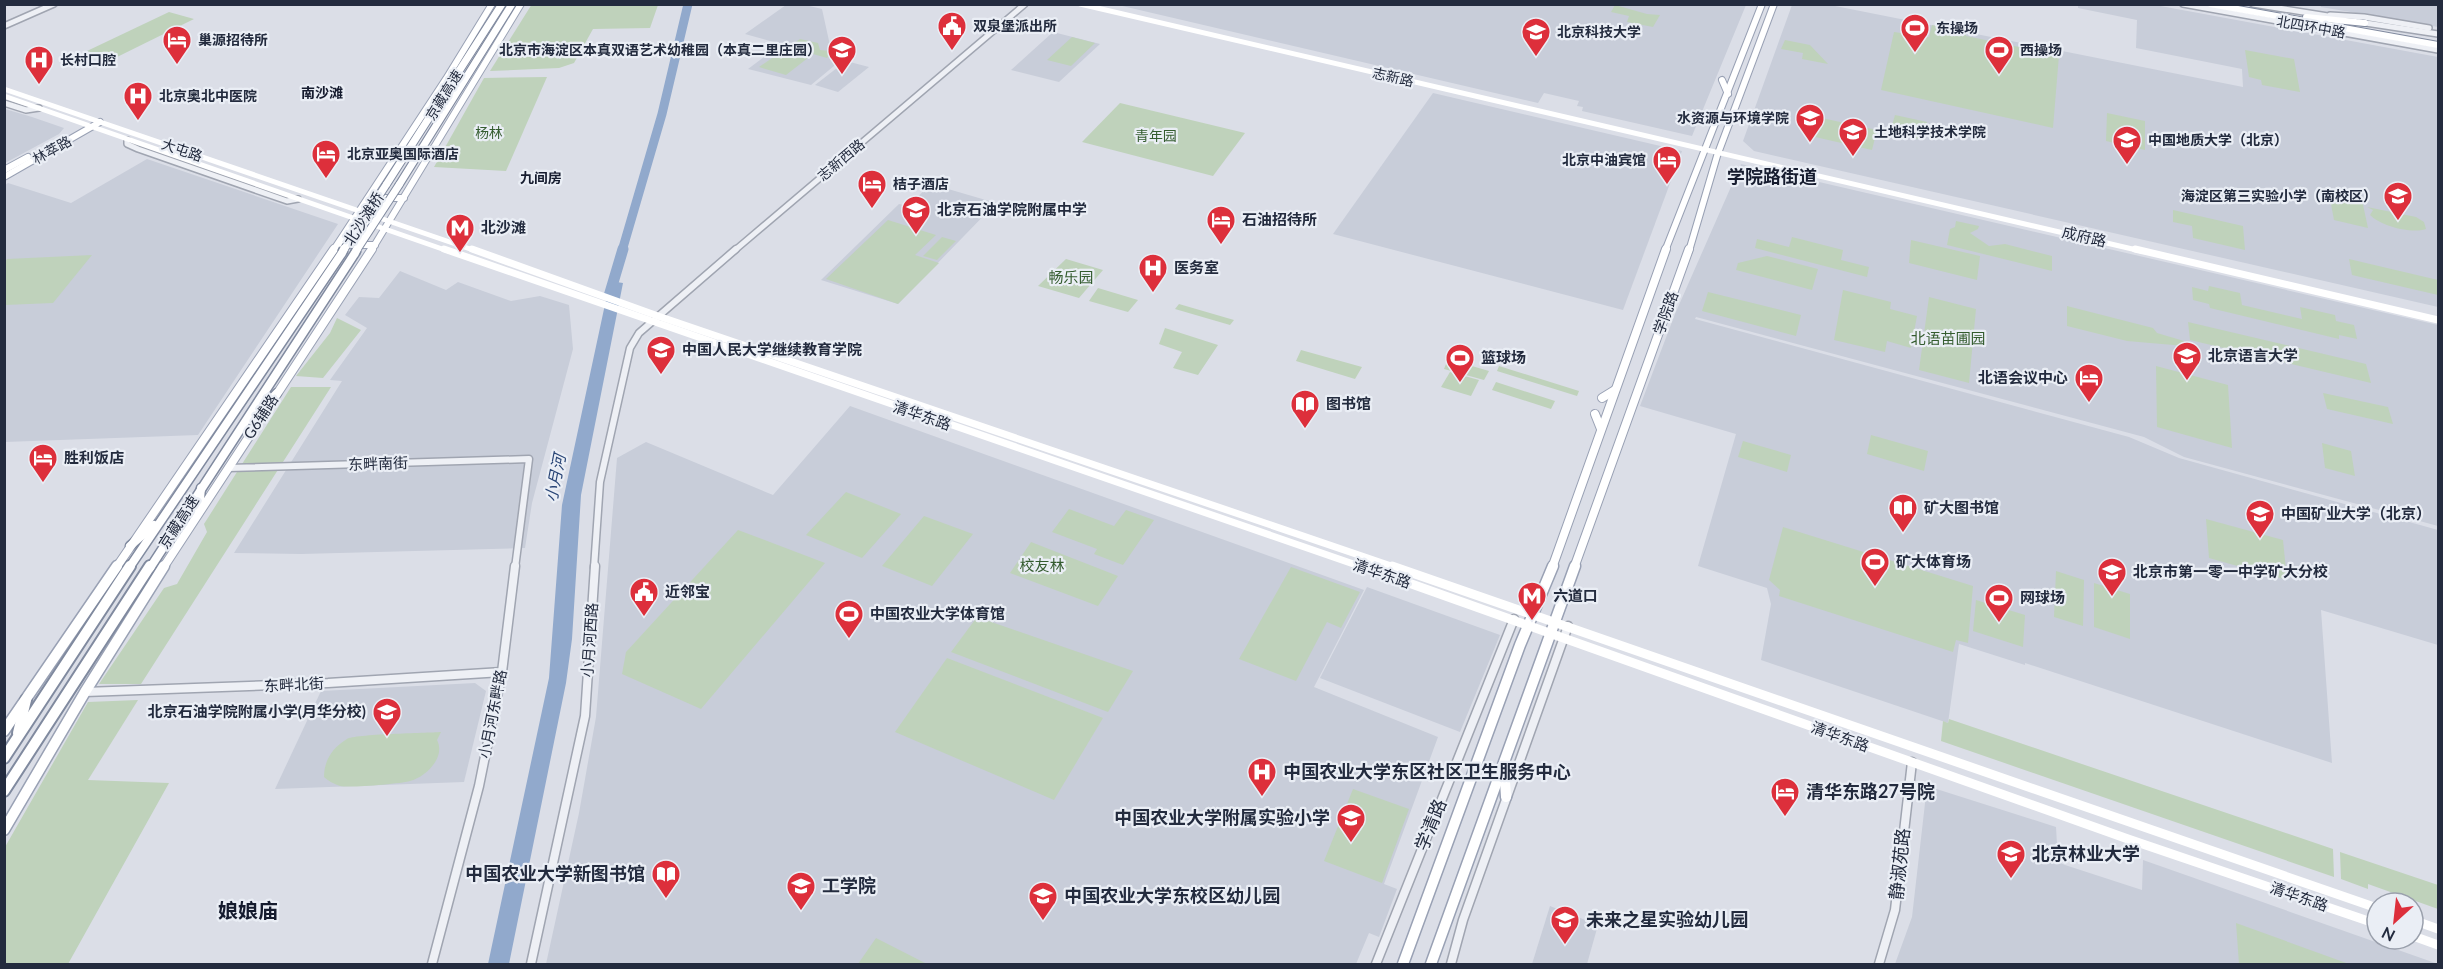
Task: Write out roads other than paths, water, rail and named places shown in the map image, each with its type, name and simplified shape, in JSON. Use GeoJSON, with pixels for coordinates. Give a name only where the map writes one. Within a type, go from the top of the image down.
{"type":"FeatureCollection","features":[{"type":"Feature","properties":{"kind":"highway","name":"京藏高速"},"geometry":{"type":"LineString","coordinates":[[386,186],[502,4]]}},
{"type":"Feature","properties":{"kind":"highway","name":"京藏高速"},"geometry":{"type":"LineString","coordinates":[[399,185],[512,4]]}},
{"type":"Feature","properties":{"kind":"highway"},"geometry":{"type":"LineString","coordinates":[[483,19],[483,34]]}},
{"type":"Feature","properties":{"kind":"highway"},"geometry":{"type":"LineString","coordinates":[[482,67],[487,43]]}},
{"type":"Feature","properties":{"kind":"highway"},"geometry":{"type":"LineString","coordinates":[[446,79],[476,44]]}},
{"type":"Feature","properties":{"kind":"highway","name":"北沙滩桥"},"geometry":{"type":"LineString","coordinates":[[355,253],[399,185]]}},
{"type":"Feature","properties":{"kind":"highway","name":"北沙滩桥"},"geometry":{"type":"LineString","coordinates":[[340,249],[386,186]]}},
{"type":"Feature","properties":{"kind":"highway","name":"京藏高速"},"geometry":{"type":"LineString","coordinates":[[4,758],[340,249]]}},
{"type":"Feature","properties":{"kind":"highway","name":"京藏高速"},"geometry":{"type":"LineString","coordinates":[[4,791],[355,253]]}},
{"type":"Feature","properties":{"kind":"highway"},"geometry":{"type":"LineString","coordinates":[[234,437],[277,393]]}},
{"type":"Feature","properties":{"kind":"highway"},"geometry":{"type":"LineString","coordinates":[[199,510],[201,487]]}},
{"type":"Feature","properties":{"kind":"highway"},"geometry":{"type":"LineString","coordinates":[[130,546],[164,515]]}},
{"type":"Feature","properties":{"kind":"highway"},"geometry":{"type":"LineString","coordinates":[[15,742],[26,700]]}},
{"type":"Feature","properties":{"kind":"main road"},"geometry":{"type":"LineString","coordinates":[[4,731],[130,546],[340,249],[354,219],[446,79],[492,4]]}},
{"type":"Feature","properties":{"kind":"main road","name":"G6辅路"},"geometry":{"type":"LineString","coordinates":[[4,830],[85,693],[199,510],[385,230],[521,4]]}},
{"type":"Feature","properties":{"kind":"main road","name":"志新路"},"geometry":{"type":"LineString","coordinates":[[1080,4],[1705,148]]}},
{"type":"Feature","properties":{"kind":"main road","name":"志新路"},"geometry":{"type":"LineString","coordinates":[[1096,4],[1705,148]]}},
{"type":"Feature","properties":{"kind":"main road","name":"学院路"},"geometry":{"type":"LineString","coordinates":[[1531,620],[1562,544],[1632,339],[1762,4]]}},
{"type":"Feature","properties":{"kind":"main road","name":"北四环中路"},"geometry":{"type":"LineString","coordinates":[[2210,4],[2439,40]]}},
{"type":"Feature","properties":{"kind":"main road","name":"北四环中路"},"geometry":{"type":"LineString","coordinates":[[2240,4],[2439,45]]}},
{"type":"Feature","properties":{"kind":"main road","name":"学院路"},"geometry":{"type":"LineString","coordinates":[[1551,632],[1695,233],[1718,151],[1774,5]]}},
{"type":"Feature","properties":{"kind":"main road"},"geometry":{"type":"LineString","coordinates":[[2309,18],[2365,23]]}},
{"type":"Feature","properties":{"kind":"main road"},"geometry":{"type":"LineString","coordinates":[[2309,18],[2345,33]]}},
{"type":"Feature","properties":{"kind":"main road"},"geometry":{"type":"LineString","coordinates":[[1722,80],[1728,94]]}},
{"type":"Feature","properties":{"kind":"main road","name":"大屯路"},"geometry":{"type":"LineString","coordinates":[[4,89],[127,140],[385,230]]}},
{"type":"Feature","properties":{"kind":"main road","name":"大屯路"},"geometry":{"type":"LineString","coordinates":[[4,96],[390,220]]}},
{"type":"Feature","properties":{"kind":"main road","name":"林萃路"},"geometry":{"type":"LineString","coordinates":[[4,170],[93,124]]}},
{"type":"Feature","properties":{"kind":"main road","name":"林萃路"},"geometry":{"type":"LineString","coordinates":[[4,177],[73,135]]}},
{"type":"Feature","properties":{"kind":"main road"},"geometry":{"type":"LineString","coordinates":[[1705,148],[1730,153]]}},
{"type":"Feature","properties":{"kind":"main road","name":"成府路"},"geometry":{"type":"LineString","coordinates":[[1730,153],[2439,315]]}},
{"type":"Feature","properties":{"kind":"main road","name":"成府路"},"geometry":{"type":"LineString","coordinates":[[1730,153],[2439,320]]}},
{"type":"Feature","properties":{"kind":"main road"},"geometry":{"type":"LineString","coordinates":[[213,175],[220,171]]}},
{"type":"Feature","properties":{"kind":"main road"},"geometry":{"type":"LineString","coordinates":[[368,198],[404,198]]}},
{"type":"Feature","properties":{"kind":"main road"},"geometry":{"type":"LineString","coordinates":[[342,215],[348,207]]}},
{"type":"Feature","properties":{"kind":"main road","name":"清华东路"},"geometry":{"type":"LineString","coordinates":[[390,220],[624,302],[655,319],[844,389],[1514,619],[1555,621],[1926,753],[2365,904]]}},
{"type":"Feature","properties":{"kind":"main road","name":"清华东路"},"geometry":{"type":"LineString","coordinates":[[385,230],[622,311],[655,319],[853,381],[1531,620],[1564,637],[1899,758],[2365,920]]}},
{"type":"Feature","properties":{"kind":"main road"},"geometry":{"type":"LineString","coordinates":[[340,249],[375,245]]}},
{"type":"Feature","properties":{"kind":"main road"},"geometry":{"type":"LineString","coordinates":[[844,389],[853,381]]}},
{"type":"Feature","properties":{"kind":"main road"},"geometry":{"type":"LineString","coordinates":[[1602,398],[1615,390]]}},
{"type":"Feature","properties":{"kind":"main road"},"geometry":{"type":"LineString","coordinates":[[1595,414],[1601,429]]}},
{"type":"Feature","properties":{"kind":"main road"},"geometry":{"type":"LineString","coordinates":[[1608,476],[1620,464]]}},
{"type":"Feature","properties":{"kind":"main road","name":"学清路"},"geometry":{"type":"LineString","coordinates":[[1403,964],[1531,620]]}},
{"type":"Feature","properties":{"kind":"main road"},"geometry":{"type":"LineString","coordinates":[[1431,964],[1551,632]]}},
{"type":"Feature","properties":{"kind":"main road"},"geometry":{"type":"LineString","coordinates":[[1899,758],[1901,744]]}},
{"type":"Feature","properties":{"kind":"main road"},"geometry":{"type":"LineString","coordinates":[[1922,766],[1926,753]]}},
{"type":"Feature","properties":{"kind":"main road"},"geometry":{"type":"LineString","coordinates":[[1504,761],[1506,797]]}},
{"type":"Feature","properties":{"kind":"street"},"geometry":{"type":"LineString","coordinates":[[4,26],[54,4]]}},
{"type":"Feature","properties":{"kind":"street","name":"志新西路"},"geometry":{"type":"LineString","coordinates":[[655,319],[1025,4]]}},
{"type":"Feature","properties":{"kind":"street","name":"北四环中路"},"geometry":{"type":"LineString","coordinates":[[2183,4],[2439,52]]}},
{"type":"Feature","properties":{"kind":"street","name":"北四环中路"},"geometry":{"type":"LineString","coordinates":[[2253,4],[2309,18]]}},
{"type":"Feature","properties":{"kind":"street"},"geometry":{"type":"LineString","coordinates":[[2309,18],[2364,17],[2439,29]]}},
{"type":"Feature","properties":{"kind":"street","name":"北四环中路"},"geometry":{"type":"LineString","coordinates":[[2365,23],[2439,34]]}},
{"type":"Feature","properties":{"kind":"street"},"geometry":{"type":"LineString","coordinates":[[2289,24],[2338,36],[2439,52]]}},
{"type":"Feature","properties":{"kind":"street"},"geometry":{"type":"LineString","coordinates":[[4,103],[26,110],[39,108]]}},
{"type":"Feature","properties":{"kind":"street"},"geometry":{"type":"LineString","coordinates":[[127,140],[127,144],[138,149],[286,201],[298,199]]}},
{"type":"Feature","properties":{"kind":"street","name":"小月河西路"},"geometry":{"type":"LineString","coordinates":[[531,964],[585,716],[600,482],[630,348],[639,333],[655,319]]}},
{"type":"Feature","properties":{"kind":"street","name":"东畔南街"},"geometry":{"type":"LineString","coordinates":[[228,468],[530,459]]}},
{"type":"Feature","properties":{"kind":"street","name":"小月河东畔路"},"geometry":{"type":"LineString","coordinates":[[432,964],[479,786],[502,672],[530,459]]}},
{"type":"Feature","properties":{"kind":"street","name":"学清路"},"geometry":{"type":"LineString","coordinates":[[1376,964],[1514,619]]}},
{"type":"Feature","properties":{"kind":"street"},"geometry":{"type":"LineString","coordinates":[[1451,964],[1463,920],[1568,626]]}},
{"type":"Feature","properties":{"kind":"street","name":"东畔北街"},"geometry":{"type":"LineString","coordinates":[[85,693],[328,683],[502,672]]}},
{"type":"Feature","properties":{"kind":"street","name":"静淑苑路"},"geometry":{"type":"LineString","coordinates":[[1879,964],[1895,910],[1912,762]]}},
{"type":"Feature","properties":{"kind":"water"},"geometry":{"type":"Polygon","coordinates":[[[610,281],[623,283],[581,495],[572,639],[566,683],[509,964],[488,964],[549,678],[562,505],[610,281]]]}},
{"type":"Feature","properties":{"kind":"waterway","name":"小月河"},"geometry":{"type":"LineString","coordinates":[[622,251],[662,114],[688,4]]}},
{"type":"Feature","properties":{"kind":"waterway","name":"小月河"},"geometry":{"type":"LineString","coordinates":[[609,296],[623,249]]}},
{"type":"Feature","properties":{"kind":"place","name":"双泉堡派出所"},"geometry":{"type":"Point","coordinates":[952,52]}},
{"type":"Feature","properties":{"kind":"place","name":"东操场"},"geometry":{"type":"Point","coordinates":[1915,54]}},
{"type":"Feature","properties":{"kind":"place","name":"北京科技大学"},"geometry":{"type":"Point","coordinates":[1536,58]}},
{"type":"Feature","properties":{"kind":"place","name":"巢源招待所"},"geometry":{"type":"Point","coordinates":[177,66]}},
{"type":"Feature","properties":{"kind":"place","name":"北京市海淀区本真双语艺术幼稚园（本真二里庄园）"},"geometry":{"type":"Point","coordinates":[842,76]}},
{"type":"Feature","properties":{"kind":"place","name":"西操场"},"geometry":{"type":"Point","coordinates":[1999,76]}},
{"type":"Feature","properties":{"kind":"place","name":"长村口腔"},"geometry":{"type":"Point","coordinates":[39,86]}},
{"type":"Feature","properties":{"kind":"place","name":"北京奥北中医院"},"geometry":{"type":"Point","coordinates":[138,122]}},
{"type":"Feature","properties":{"kind":"place","name":"水资源与环境学院"},"geometry":{"type":"Point","coordinates":[1810,144]}},
{"type":"Feature","properties":{"kind":"place","name":"土地科学技术学院"},"geometry":{"type":"Point","coordinates":[1853,158]}},
{"type":"Feature","properties":{"kind":"place","name":"中国地质大学（北京）"},"geometry":{"type":"Point","coordinates":[2127,166]}},
{"type":"Feature","properties":{"kind":"place","name":"北京亚奥国际酒店"},"geometry":{"type":"Point","coordinates":[326,180]}},
{"type":"Feature","properties":{"kind":"place","name":"北京中油宾馆"},"geometry":{"type":"Point","coordinates":[1667,186]}},
{"type":"Feature","properties":{"kind":"place","name":"桔子酒店"},"geometry":{"type":"Point","coordinates":[872,210]}},
{"type":"Feature","properties":{"kind":"place","name":"海淀区第三实验小学（南校区）"},"geometry":{"type":"Point","coordinates":[2398,222]}},
{"type":"Feature","properties":{"kind":"place","name":"北京石油学院附属中学"},"geometry":{"type":"Point","coordinates":[916,236]}},
{"type":"Feature","properties":{"kind":"place","name":"石油招待所"},"geometry":{"type":"Point","coordinates":[1221,246]}},
{"type":"Feature","properties":{"kind":"place","name":"北沙滩"},"geometry":{"type":"Point","coordinates":[460,254]}},
{"type":"Feature","properties":{"kind":"place","name":"医务室"},"geometry":{"type":"Point","coordinates":[1153,294]}},
{"type":"Feature","properties":{"kind":"place","name":"中国人民大学继续教育学院"},"geometry":{"type":"Point","coordinates":[661,376]}},
{"type":"Feature","properties":{"kind":"place","name":"北京语言大学"},"geometry":{"type":"Point","coordinates":[2187,382]}},
{"type":"Feature","properties":{"kind":"place","name":"篮球场"},"geometry":{"type":"Point","coordinates":[1460,384]}},
{"type":"Feature","properties":{"kind":"place","name":"北语会议中心"},"geometry":{"type":"Point","coordinates":[2089,404]}},
{"type":"Feature","properties":{"kind":"place","name":"图书馆"},"geometry":{"type":"Point","coordinates":[1305,430]}},
{"type":"Feature","properties":{"kind":"place","name":"胜利饭店"},"geometry":{"type":"Point","coordinates":[43,484]}},
{"type":"Feature","properties":{"kind":"place","name":"矿大图书馆"},"geometry":{"type":"Point","coordinates":[1903,534]}},
{"type":"Feature","properties":{"kind":"place","name":"中国矿业大学（北京）"},"geometry":{"type":"Point","coordinates":[2260,540]}},
{"type":"Feature","properties":{"kind":"place","name":"矿大体育场"},"geometry":{"type":"Point","coordinates":[1875,588]}},
{"type":"Feature","properties":{"kind":"place","name":"北京市第一零一中学矿大分校"},"geometry":{"type":"Point","coordinates":[2112,598]}},
{"type":"Feature","properties":{"kind":"place","name":"近邻宝"},"geometry":{"type":"Point","coordinates":[644,618]}},
{"type":"Feature","properties":{"kind":"place","name":"六道口"},"geometry":{"type":"Point","coordinates":[1532,622]}},
{"type":"Feature","properties":{"kind":"place","name":"网球场"},"geometry":{"type":"Point","coordinates":[1999,624]}},
{"type":"Feature","properties":{"kind":"place","name":"中国农业大学体育馆"},"geometry":{"type":"Point","coordinates":[849,640]}},
{"type":"Feature","properties":{"kind":"place","name":"北京石油学院附属小学(月华分校)"},"geometry":{"type":"Point","coordinates":[387,738]}},
{"type":"Feature","properties":{"kind":"place","name":"中国农业大学东区社区卫生服务中心"},"geometry":{"type":"Point","coordinates":[1262,798]}},
{"type":"Feature","properties":{"kind":"place","name":"清华东路27号院"},"geometry":{"type":"Point","coordinates":[1785,818]}},
{"type":"Feature","properties":{"kind":"place","name":"中国农业大学附属实验小学"},"geometry":{"type":"Point","coordinates":[1351,844]}},
{"type":"Feature","properties":{"kind":"place","name":"北京林业大学"},"geometry":{"type":"Point","coordinates":[2011,880]}},
{"type":"Feature","properties":{"kind":"place","name":"中国农业大学新图书馆"},"geometry":{"type":"Point","coordinates":[666,900]}},
{"type":"Feature","properties":{"kind":"place","name":"工学院"},"geometry":{"type":"Point","coordinates":[801,912]}},
{"type":"Feature","properties":{"kind":"place","name":"中国农业大学东校区幼儿园"},"geometry":{"type":"Point","coordinates":[1043,922]}},
{"type":"Feature","properties":{"kind":"place","name":"未来之星实验幼儿园"},"geometry":{"type":"Point","coordinates":[1565,946]}},
{"type":"Feature","properties":{"kind":"district","name":"南沙滩"},"geometry":{"type":"Point","coordinates":[322,93]}},
{"type":"Feature","properties":{"kind":"district","name":"学院路街道"},"geometry":{"type":"Point","coordinates":[1772,177]}},
{"type":"Feature","properties":{"kind":"district","name":"九间房"},"geometry":{"type":"Point","coordinates":[541,178]}},
{"type":"Feature","properties":{"kind":"district","name":"娘娘庙"},"geometry":{"type":"Point","coordinates":[248,911]}},
{"type":"Feature","properties":{"kind":"park label","name":"杨林"},"geometry":{"type":"Point","coordinates":[489,133]}},
{"type":"Feature","properties":{"kind":"park label","name":"青年园"},"geometry":{"type":"Point","coordinates":[1156,136]}},
{"type":"Feature","properties":{"kind":"park label","name":"畅乐园"},"geometry":{"type":"Point","coordinates":[1071,278]}},
{"type":"Feature","properties":{"kind":"park label","name":"北语苗圃园"},"geometry":{"type":"Point","coordinates":[1948,339]}},
{"type":"Feature","properties":{"kind":"park label","name":"校友林"},"geometry":{"type":"Point","coordinates":[1042,566]}}]}
